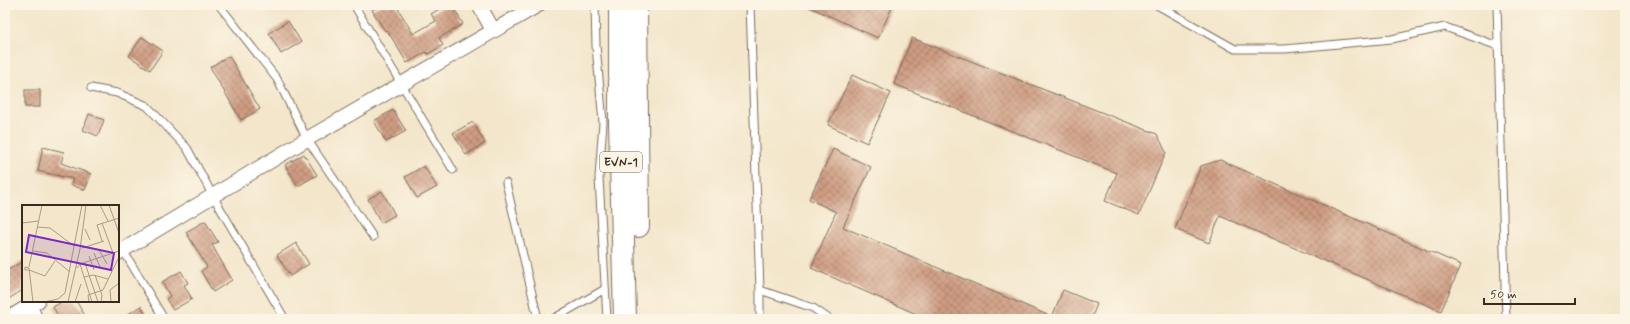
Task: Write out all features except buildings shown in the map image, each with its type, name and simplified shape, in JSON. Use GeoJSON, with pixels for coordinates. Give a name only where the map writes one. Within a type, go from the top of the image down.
{"type":"FeatureCollection","features":[{"type":"Feature","properties":{"kind":"highway","name":"EVN-1"},"geometry":{"type":"LineString","coordinates":[[620,5],[620,122],[625,319]]}},
{"type":"Feature","properties":{"kind":"highway","name":"EVN-1"},"geometry":{"type":"LineString","coordinates":[[636,5],[636,129],[641,319]]}},
{"type":"Feature","properties":{"kind":"street"},"geometry":{"type":"LineString","coordinates":[[479,5],[493,30]]}},
{"type":"Feature","properties":{"kind":"street"},"geometry":{"type":"LineString","coordinates":[[120,251],[307,139],[538,5]]}},
{"type":"Feature","properties":{"kind":"street"},"geometry":{"type":"LineString","coordinates":[[613,5],[620,36]]}},
{"type":"Feature","properties":{"kind":"street"},"geometry":{"type":"LineString","coordinates":[[7,319],[33,304],[36,319]]}},
{"type":"Feature","properties":{"kind":"lane"},"geometry":{"type":"LineString","coordinates":[[219,5],[277,79],[307,139],[373,237]]}},
{"type":"Feature","properties":{"kind":"lane"},"geometry":{"type":"LineString","coordinates":[[354,5],[453,170]]}},
{"type":"Feature","properties":{"kind":"lane"},"geometry":{"type":"LineString","coordinates":[[595,5],[596,46],[603,122],[598,178],[607,319]]}},
{"type":"Feature","properties":{"kind":"lane"},"geometry":{"type":"LineString","coordinates":[[750,5],[760,319]]}},
{"type":"Feature","properties":{"kind":"lane"},"geometry":{"type":"LineString","coordinates":[[1157,5],[1235,49],[1285,50],[1392,39],[1445,27],[1498,46]]}},
{"type":"Feature","properties":{"kind":"lane"},"geometry":{"type":"LineString","coordinates":[[1497,5],[1506,319]]}},
{"type":"Feature","properties":{"kind":"lane"},"geometry":{"type":"LineString","coordinates":[[91,88],[117,92],[146,106],[187,148],[213,196],[285,319]]}},
{"type":"Feature","properties":{"kind":"lane"},"geometry":{"type":"LineString","coordinates":[[506,183],[538,319]]}},
{"type":"Feature","properties":{"kind":"lane"},"geometry":{"type":"LineString","coordinates":[[120,251],[164,319]]}},
{"type":"Feature","properties":{"kind":"lane"},"geometry":{"type":"LineString","coordinates":[[553,319],[605,289]]}},
{"type":"Feature","properties":{"kind":"lane"},"geometry":{"type":"LineString","coordinates":[[760,290],[813,308],[829,319]]}}]}
